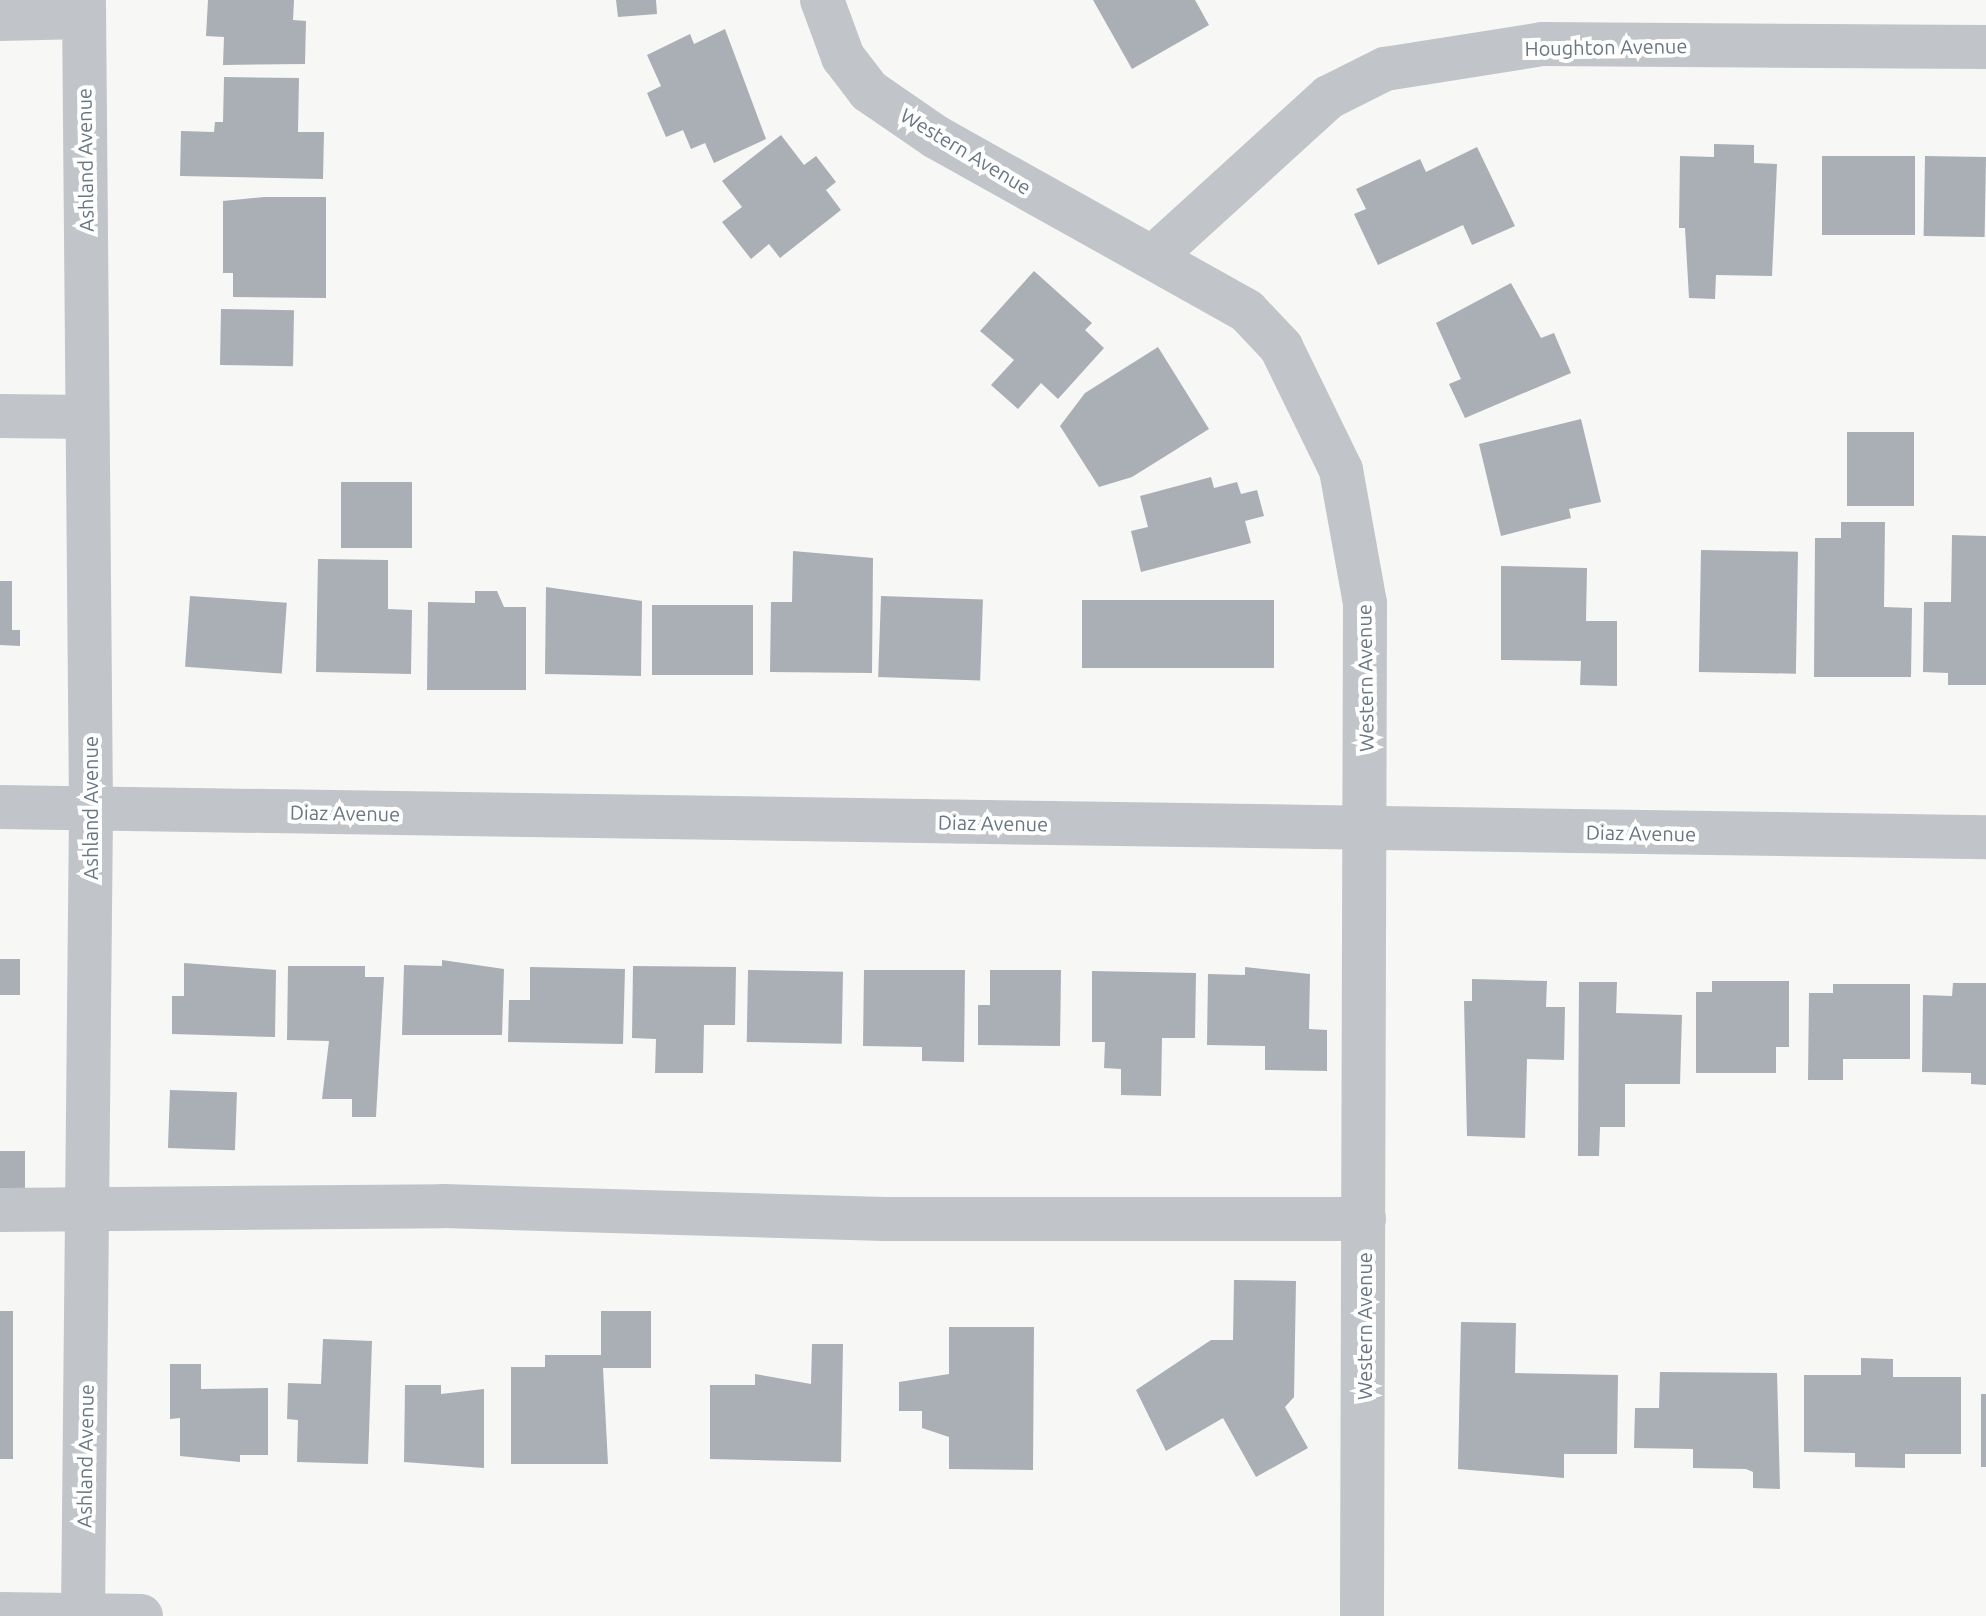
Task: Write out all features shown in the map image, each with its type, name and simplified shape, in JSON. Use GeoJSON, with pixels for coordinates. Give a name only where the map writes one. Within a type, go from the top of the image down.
{"type":"FeatureCollection","features":[{"type":"Feature","properties":{"kind":"street","name":"Western Avenue"},"geometry":{"type":"LineString","coordinates":[[822,0],[843,57],[869,91],[936,137],[1247,311],[1281,347],[1341,470],[1365,603],[1362,1616]]}},
{"type":"Feature","properties":{"kind":"street"},"geometry":{"type":"LineString","coordinates":[[0,19],[84,8]]}},
{"type":"Feature","properties":{"kind":"street","name":"Ashland Avenue"},"geometry":{"type":"LineString","coordinates":[[83,1616],[91,809],[84,8]]}},
{"type":"Feature","properties":{"kind":"street","name":"Houghton Avenue"},"geometry":{"type":"LineString","coordinates":[[1153,257],[1329,97],[1385,69],[1542,44],[1986,47]]}},
{"type":"Feature","properties":{"kind":"street"},"geometry":{"type":"LineString","coordinates":[[0,416],[87,417]]}},
{"type":"Feature","properties":{"kind":"street","name":"Diaz Avenue"},"geometry":{"type":"LineString","coordinates":[[0,807],[1986,837]]}},
{"type":"Feature","properties":{"kind":"street"},"geometry":{"type":"LineString","coordinates":[[0,1210],[443,1206],[885,1219],[1364,1219]]}},
{"type":"Feature","properties":{"kind":"street"},"geometry":{"type":"LineString","coordinates":[[0,1614],[141,1616]]}},
{"type":"Feature","properties":{"kind":"building"},"geometry":{"type":"Polygon","coordinates":[[[208,0],[294,0],[293,20],[306,21],[305,64],[223,65],[224,37],[206,36],[208,0]]]}},
{"type":"Feature","properties":{"kind":"building"},"geometry":{"type":"Polygon","coordinates":[[[616,0],[656,0],[657,14],[618,17],[616,0]]]}},
{"type":"Feature","properties":{"kind":"building"},"geometry":{"type":"Polygon","coordinates":[[[1093,0],[1195,0],[1209,25],[1132,69],[1093,0]]]}},
{"type":"Feature","properties":{"kind":"building"},"geometry":{"type":"Polygon","coordinates":[[[725,29],[766,139],[714,163],[705,143],[691,149],[683,130],[666,137],[647,93],[661,86],[647,55],[690,34],[694,44],[725,29]]]}},
{"type":"Feature","properties":{"kind":"building"},"geometry":{"type":"Polygon","coordinates":[[[224,77],[299,78],[298,132],[324,132],[323,179],[180,176],[181,131],[214,132],[215,122],[223,122],[224,77]]]}},
{"type":"Feature","properties":{"kind":"building"},"geometry":{"type":"Polygon","coordinates":[[[781,135],[804,165],[816,156],[836,182],[826,190],[841,210],[780,258],[769,244],[751,259],[722,222],[742,207],[722,181],[781,135]]]}},
{"type":"Feature","properties":{"kind":"building"},"geometry":{"type":"Polygon","coordinates":[[[1714,144],[1754,145],[1754,163],[1777,164],[1772,276],[1716,275],[1715,299],[1689,298],[1685,228],[1679,228],[1680,156],[1714,157],[1714,144]]]}},
{"type":"Feature","properties":{"kind":"building"},"geometry":{"type":"Polygon","coordinates":[[[1477,147],[1515,226],[1472,245],[1463,225],[1378,265],[1354,214],[1366,209],[1356,189],[1420,159],[1426,172],[1477,147]]]}},
{"type":"Feature","properties":{"kind":"building"},"geometry":{"type":"Polygon","coordinates":[[[1822,156],[1915,156],[1915,235],[1822,235],[1822,156]]]}},
{"type":"Feature","properties":{"kind":"building"},"geometry":{"type":"Polygon","coordinates":[[[1925,156],[1986,157],[1985,237],[1924,236],[1925,156]]]}},
{"type":"Feature","properties":{"kind":"building"},"geometry":{"type":"Polygon","coordinates":[[[264,197],[326,197],[326,298],[233,297],[233,273],[223,273],[223,201],[264,197]]]}},
{"type":"Feature","properties":{"kind":"building"},"geometry":{"type":"Polygon","coordinates":[[[1034,271],[1092,323],[1085,330],[1104,348],[1058,399],[1041,383],[1018,409],[991,385],[1014,360],[980,331],[1034,271]]]}},
{"type":"Feature","properties":{"kind":"building"},"geometry":{"type":"Polygon","coordinates":[[[1511,283],[1541,338],[1554,333],[1571,373],[1465,418],[1449,384],[1461,379],[1436,323],[1511,283]]]}},
{"type":"Feature","properties":{"kind":"building"},"geometry":{"type":"Polygon","coordinates":[[[221,309],[294,310],[293,366],[220,365],[221,309]]]}},
{"type":"Feature","properties":{"kind":"building"},"geometry":{"type":"Polygon","coordinates":[[[1158,347],[1209,429],[1132,477],[1099,487],[1060,426],[1085,393],[1158,347]]]}},
{"type":"Feature","properties":{"kind":"building"},"geometry":{"type":"Polygon","coordinates":[[[1581,419],[1601,502],[1569,509],[1571,518],[1501,536],[1479,444],[1581,419]]]}},
{"type":"Feature","properties":{"kind":"building"},"geometry":{"type":"Polygon","coordinates":[[[1847,432],[1914,432],[1914,506],[1847,506],[1847,432]]]}},
{"type":"Feature","properties":{"kind":"building"},"geometry":{"type":"Polygon","coordinates":[[[1211,477],[1214,488],[1237,482],[1241,494],[1257,490],[1264,516],[1245,521],[1251,543],[1141,572],[1131,531],[1148,527],[1140,496],[1211,477]]]}},
{"type":"Feature","properties":{"kind":"building"},"geometry":{"type":"Polygon","coordinates":[[[341,482],[412,482],[412,548],[341,548],[341,482]]]}},
{"type":"Feature","properties":{"kind":"building"},"geometry":{"type":"Polygon","coordinates":[[[1841,522],[1885,522],[1884,607],[1912,608],[1911,677],[1814,677],[1815,538],[1841,538],[1841,522]]]}},
{"type":"Feature","properties":{"kind":"building"},"geometry":{"type":"Polygon","coordinates":[[[1952,535],[1986,536],[1986,685],[1948,685],[1948,673],[1923,672],[1924,602],[1951,602],[1952,535]]]}},
{"type":"Feature","properties":{"kind":"building"},"geometry":{"type":"Polygon","coordinates":[[[1701,550],[1798,552],[1796,674],[1699,672],[1701,550]]]}},
{"type":"Feature","properties":{"kind":"building"},"geometry":{"type":"Polygon","coordinates":[[[793,551],[873,558],[872,673],[770,672],[771,602],[792,602],[793,551]]]}},
{"type":"Feature","properties":{"kind":"building"},"geometry":{"type":"Polygon","coordinates":[[[318,559],[388,560],[388,609],[412,610],[411,674],[316,672],[318,559]]]}},
{"type":"Feature","properties":{"kind":"building"},"geometry":{"type":"Polygon","coordinates":[[[1501,566],[1587,568],[1586,621],[1617,621],[1617,686],[1580,685],[1581,661],[1501,660],[1501,566]]]}},
{"type":"Feature","properties":{"kind":"building"},"geometry":{"type":"Polygon","coordinates":[[[0,581],[12,581],[12,630],[20,630],[20,646],[0,645],[0,581]]]}},
{"type":"Feature","properties":{"kind":"building"},"geometry":{"type":"Polygon","coordinates":[[[546,587],[642,601],[641,676],[545,674],[546,587]]]}},
{"type":"Feature","properties":{"kind":"building"},"geometry":{"type":"Polygon","coordinates":[[[475,591],[497,591],[504,607],[526,607],[526,690],[427,690],[428,602],[475,603],[475,591]]]}},
{"type":"Feature","properties":{"kind":"building"},"geometry":{"type":"Polygon","coordinates":[[[190,596],[287,603],[282,674],[185,667],[190,596]]]}},
{"type":"Feature","properties":{"kind":"building"},"geometry":{"type":"Polygon","coordinates":[[[881,596],[983,600],[980,681],[878,677],[881,596]]]}},
{"type":"Feature","properties":{"kind":"building"},"geometry":{"type":"Polygon","coordinates":[[[1082,600],[1274,600],[1274,668],[1082,668],[1082,600]]]}},
{"type":"Feature","properties":{"kind":"building"},"geometry":{"type":"Polygon","coordinates":[[[652,605],[753,605],[753,675],[652,675],[652,605]]]}},
{"type":"Feature","properties":{"kind":"building"},"geometry":{"type":"Polygon","coordinates":[[[0,959],[20,959],[20,995],[0,995],[0,959]]]}},
{"type":"Feature","properties":{"kind":"building"},"geometry":{"type":"Polygon","coordinates":[[[442,960],[504,969],[502,1035],[402,1035],[404,965],[442,966],[442,960]]]}},
{"type":"Feature","properties":{"kind":"building"},"geometry":{"type":"Polygon","coordinates":[[[184,963],[276,970],[275,1037],[172,1034],[172,996],[184,996],[184,963]]]}},
{"type":"Feature","properties":{"kind":"building"},"geometry":{"type":"Polygon","coordinates":[[[288,966],[365,966],[365,977],[384,977],[376,1117],[352,1117],[352,1099],[322,1099],[329,1041],[287,1040],[288,966]]]}},
{"type":"Feature","properties":{"kind":"building"},"geometry":{"type":"Polygon","coordinates":[[[633,966],[736,967],[735,1025],[704,1025],[703,1073],[655,1073],[656,1039],[632,1038],[633,966]]]}},
{"type":"Feature","properties":{"kind":"building"},"geometry":{"type":"Polygon","coordinates":[[[530,967],[625,969],[623,1044],[508,1042],[509,1000],[530,1000],[530,967]]]}},
{"type":"Feature","properties":{"kind":"building"},"geometry":{"type":"Polygon","coordinates":[[[1245,967],[1310,974],[1309,1029],[1327,1030],[1327,1071],[1265,1070],[1265,1046],[1207,1045],[1208,974],[1245,975],[1245,967]]]}},
{"type":"Feature","properties":{"kind":"building"},"geometry":{"type":"Polygon","coordinates":[[[748,970],[843,972],[842,1044],[747,1042],[748,970]]]}},
{"type":"Feature","properties":{"kind":"building"},"geometry":{"type":"Polygon","coordinates":[[[864,970],[965,970],[964,1062],[922,1061],[922,1047],[863,1046],[864,970]]]}},
{"type":"Feature","properties":{"kind":"building"},"geometry":{"type":"Polygon","coordinates":[[[990,970],[1061,970],[1060,1046],[978,1045],[978,1005],[990,1005],[990,970]]]}},
{"type":"Feature","properties":{"kind":"building"},"geometry":{"type":"Polygon","coordinates":[[[1092,971],[1196,973],[1195,1038],[1162,1038],[1161,1096],[1121,1095],[1121,1069],[1104,1068],[1105,1042],[1092,1042],[1092,971]]]}},
{"type":"Feature","properties":{"kind":"building"},"geometry":{"type":"Polygon","coordinates":[[[1472,979],[1547,981],[1546,1007],[1565,1007],[1564,1060],[1527,1059],[1525,1138],[1467,1136],[1464,1001],[1472,1001],[1472,979]]]}},
{"type":"Feature","properties":{"kind":"building"},"geometry":{"type":"Polygon","coordinates":[[[1712,981],[1789,981],[1789,1047],[1776,1047],[1776,1073],[1696,1073],[1696,992],[1712,992],[1712,981]]]}},
{"type":"Feature","properties":{"kind":"building"},"geometry":{"type":"Polygon","coordinates":[[[1579,982],[1617,982],[1616,1013],[1682,1015],[1680,1084],[1625,1084],[1625,1127],[1600,1127],[1599,1156],[1578,1156],[1579,982]]]}},
{"type":"Feature","properties":{"kind":"building"},"geometry":{"type":"Polygon","coordinates":[[[1953,983],[1986,983],[1986,1085],[1971,1084],[1971,1073],[1922,1072],[1923,995],[1952,996],[1953,983]]]}},
{"type":"Feature","properties":{"kind":"building"},"geometry":{"type":"Polygon","coordinates":[[[1833,984],[1910,984],[1910,1059],[1843,1059],[1843,1080],[1808,1080],[1809,993],[1833,993],[1833,984]]]}},
{"type":"Feature","properties":{"kind":"building"},"geometry":{"type":"Polygon","coordinates":[[[170,1090],[237,1092],[235,1150],[168,1148],[170,1090]]]}},
{"type":"Feature","properties":{"kind":"building"},"geometry":{"type":"Polygon","coordinates":[[[0,1151],[25,1151],[25,1193],[0,1193],[0,1151]]]}},
{"type":"Feature","properties":{"kind":"building"},"geometry":{"type":"Polygon","coordinates":[[[1234,1280],[1296,1281],[1294,1397],[1285,1407],[1308,1448],[1256,1477],[1223,1418],[1166,1451],[1136,1390],[1211,1340],[1233,1340],[1234,1280]]]}},
{"type":"Feature","properties":{"kind":"building"},"geometry":{"type":"Polygon","coordinates":[[[0,1311],[13,1311],[13,1459],[0,1459],[0,1311]]]}},
{"type":"Feature","properties":{"kind":"building"},"geometry":{"type":"Polygon","coordinates":[[[601,1311],[651,1311],[651,1368],[603,1368],[608,1464],[511,1464],[511,1367],[545,1367],[545,1355],[601,1355],[601,1311]]]}},
{"type":"Feature","properties":{"kind":"building"},"geometry":{"type":"Polygon","coordinates":[[[1461,1322],[1516,1323],[1515,1373],[1618,1375],[1617,1454],[1564,1454],[1564,1478],[1458,1469],[1461,1322]]]}},
{"type":"Feature","properties":{"kind":"building"},"geometry":{"type":"Polygon","coordinates":[[[949,1327],[1034,1327],[1033,1470],[949,1469],[949,1437],[922,1428],[922,1411],[899,1411],[899,1382],[949,1374],[949,1327]]]}},
{"type":"Feature","properties":{"kind":"building"},"geometry":{"type":"Polygon","coordinates":[[[323,1339],[372,1341],[368,1464],[297,1462],[298,1420],[287,1419],[288,1383],[321,1384],[323,1339]]]}},
{"type":"Feature","properties":{"kind":"building"},"geometry":{"type":"Polygon","coordinates":[[[812,1344],[843,1344],[841,1462],[710,1459],[710,1385],[755,1385],[755,1374],[811,1384],[812,1344]]]}},
{"type":"Feature","properties":{"kind":"building"},"geometry":{"type":"Polygon","coordinates":[[[1861,1358],[1893,1359],[1893,1377],[1961,1377],[1961,1454],[1905,1454],[1905,1468],[1855,1467],[1855,1453],[1804,1452],[1804,1375],[1861,1375],[1861,1358]]]}},
{"type":"Feature","properties":{"kind":"building"},"geometry":{"type":"Polygon","coordinates":[[[170,1364],[201,1364],[201,1389],[268,1388],[268,1455],[240,1455],[240,1462],[180,1456],[180,1418],[170,1419],[170,1364]]]}},
{"type":"Feature","properties":{"kind":"building"},"geometry":{"type":"Polygon","coordinates":[[[1660,1372],[1777,1373],[1780,1489],[1753,1488],[1753,1472],[1746,1469],[1693,1468],[1693,1449],[1634,1448],[1635,1408],[1659,1408],[1660,1372]]]}},
{"type":"Feature","properties":{"kind":"building"},"geometry":{"type":"Polygon","coordinates":[[[405,1385],[441,1385],[441,1394],[484,1389],[484,1468],[404,1462],[405,1385]]]}},
{"type":"Feature","properties":{"kind":"building"},"geometry":{"type":"Polygon","coordinates":[[[1981,1394],[1986,1394],[1986,1467],[1981,1467],[1981,1394]]]}}]}
